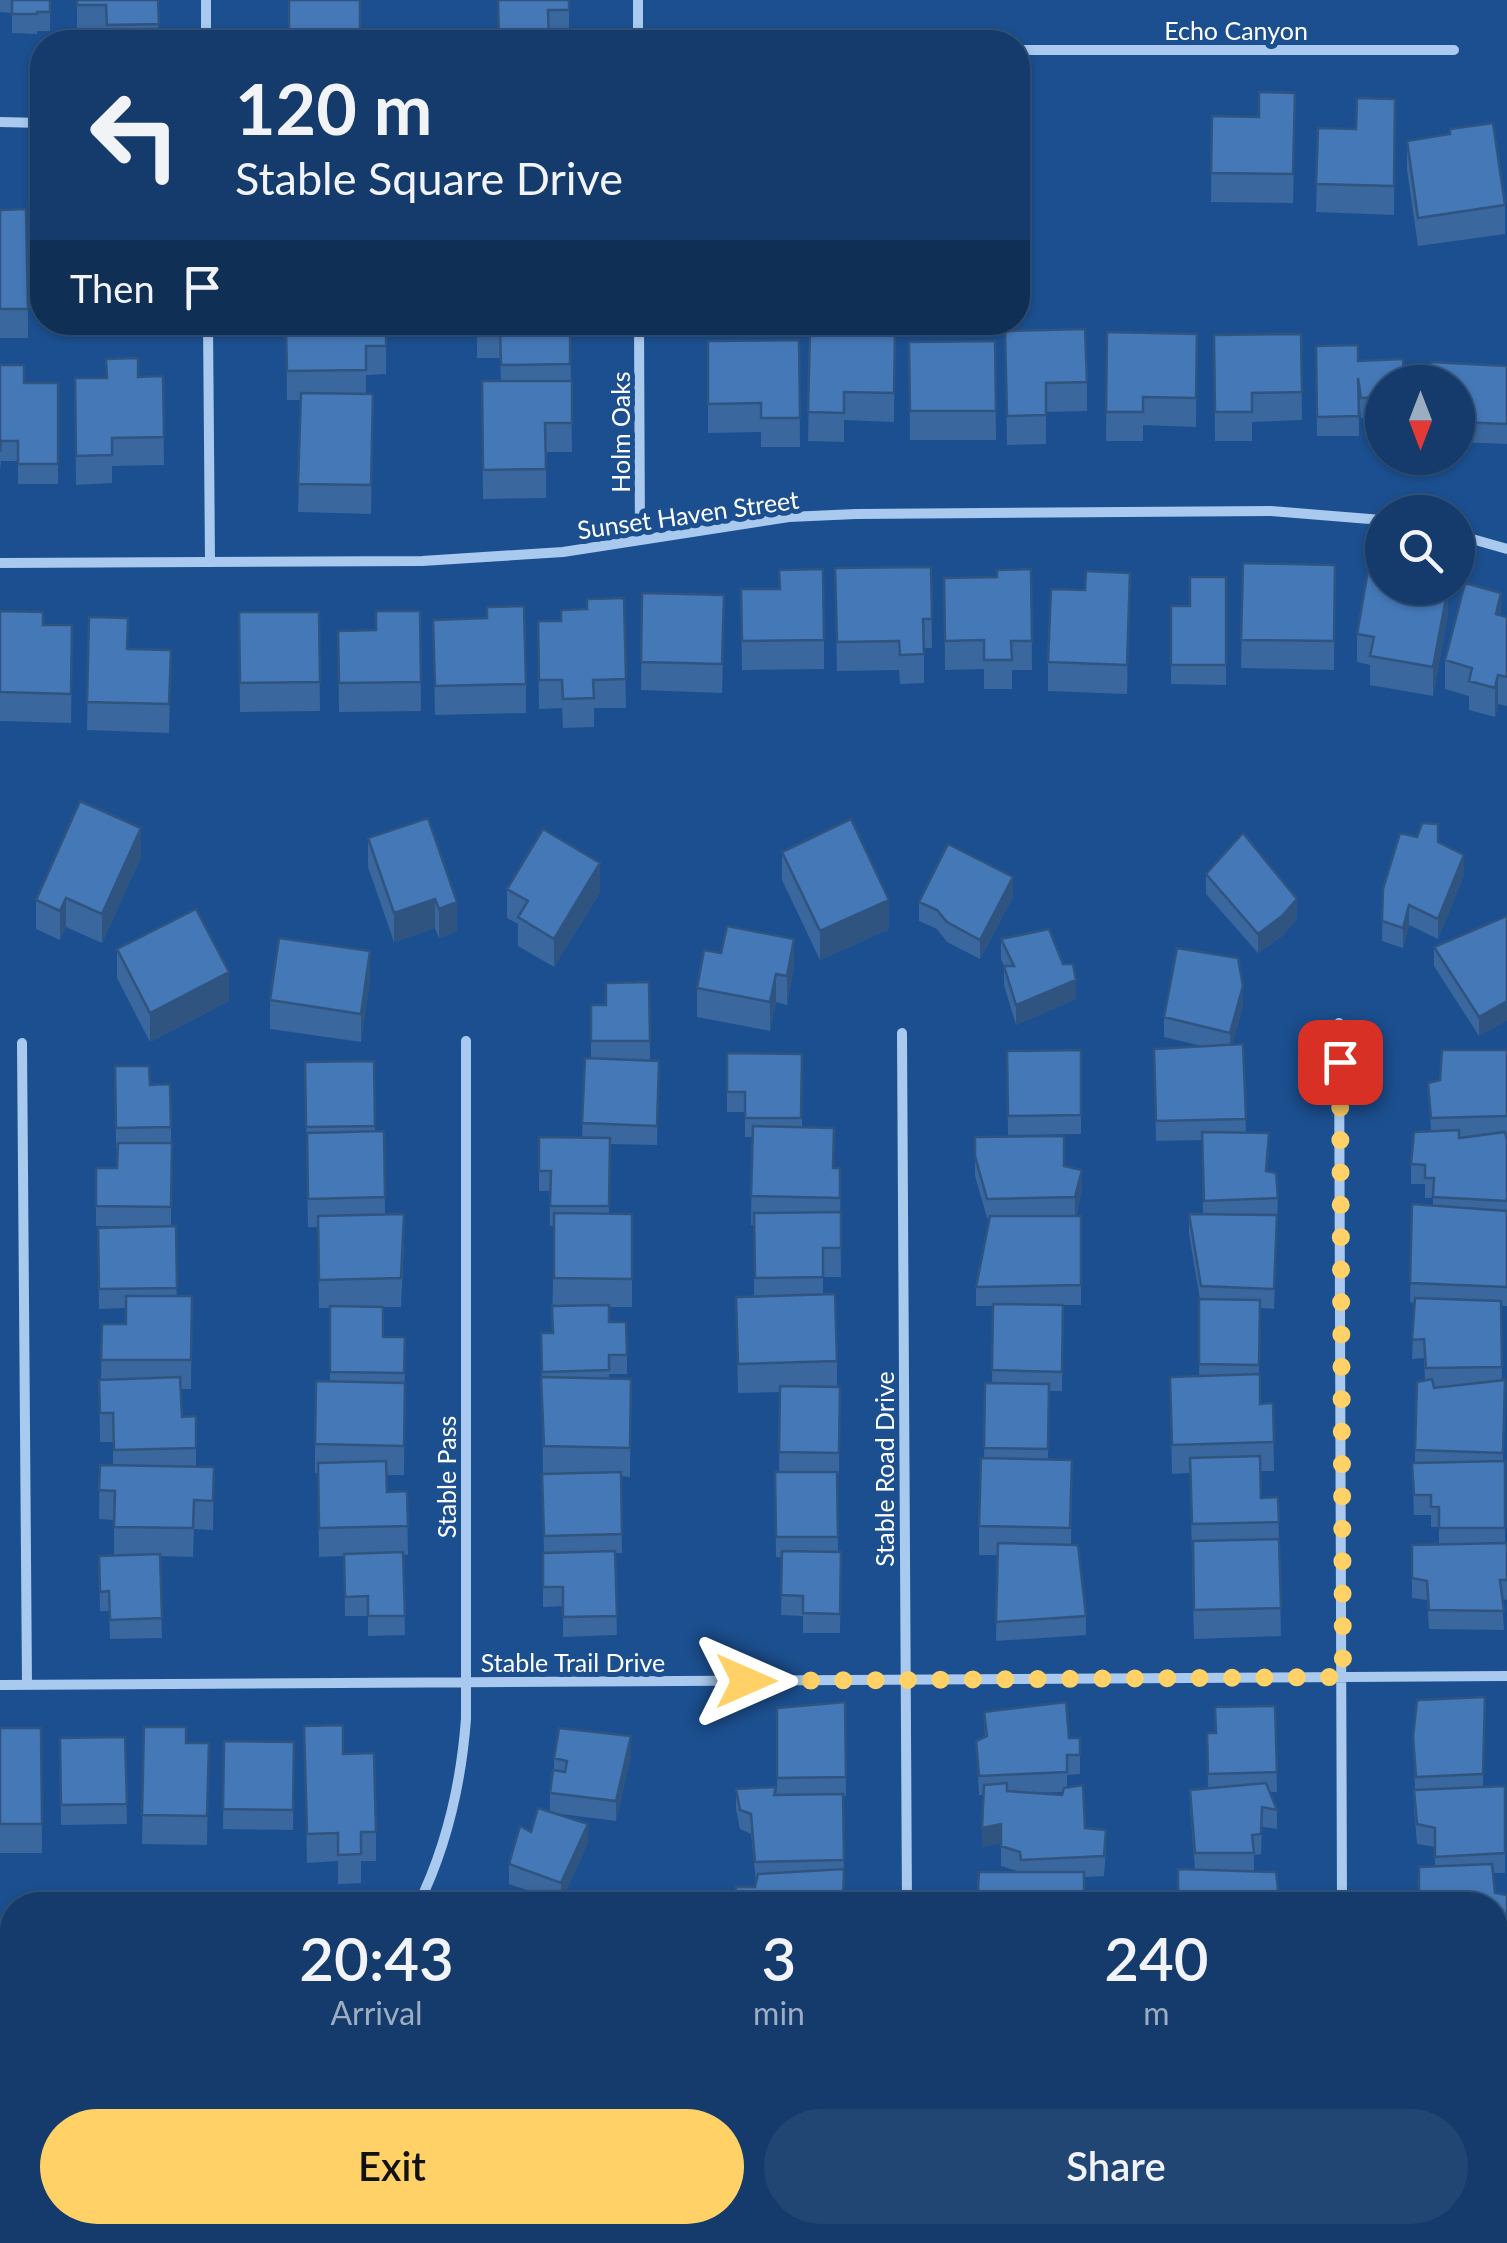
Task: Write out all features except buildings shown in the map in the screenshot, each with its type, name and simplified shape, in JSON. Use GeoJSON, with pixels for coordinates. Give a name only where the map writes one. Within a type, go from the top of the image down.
{"type":"FeatureCollection","features":[{"type":"Feature","properties":{"kind":"street"},"geometry":{"type":"LineString","coordinates":[[206,0],[206,30]]}},
{"type":"Feature","properties":{"kind":"street"},"geometry":{"type":"LineString","coordinates":[[638,0],[638,30]]}},
{"type":"Feature","properties":{"kind":"street","name":"Echo Canyon"},"geometry":{"type":"LineString","coordinates":[[1030,50],[1454,50]]}},
{"type":"Feature","properties":{"kind":"street"},"geometry":{"type":"LineString","coordinates":[[0,122],[30,122]]}},
{"type":"Feature","properties":{"kind":"street"},"geometry":{"type":"LineString","coordinates":[[208,335],[210,562]]}},
{"type":"Feature","properties":{"kind":"street","name":"Holm Oaks"},"geometry":{"type":"LineString","coordinates":[[639,335],[640,540]]}},
{"type":"Feature","properties":{"kind":"street","name":"Sunset Haven Street"},"geometry":{"type":"LineString","coordinates":[[0,563],[422,561],[563,552],[789,517],[856,514],[1270,512],[1365,519]]}},
{"type":"Feature","properties":{"kind":"street"},"geometry":{"type":"LineString","coordinates":[[1475,540],[1507,549]]}},
{"type":"Feature","properties":{"kind":"street"},"geometry":{"type":"LineString","coordinates":[[1340,1023],[1342,1892]]}},
{"type":"Feature","properties":{"kind":"street","name":"Stable Road Drive"},"geometry":{"type":"LineString","coordinates":[[902,1032],[908,1892]]}},
{"type":"Feature","properties":{"kind":"street","name":"Stable Pass"},"geometry":{"type":"LineString","coordinates":[[424,1892],[453,1813],[462,1766],[466,1682],[466,1041]]}},
{"type":"Feature","properties":{"kind":"street"},"geometry":{"type":"LineString","coordinates":[[22,1043],[26,1685]]}},
{"type":"Feature","properties":{"kind":"street","name":"Stable Trail Drive"},"geometry":{"type":"LineString","coordinates":[[0,1685],[1507,1676]]}},
{"type":"Feature","properties":{"kind":"route"},"geometry":{"type":"LineString","coordinates":[[746,1681],[1343,1677],[1340,1062]]}}]}
